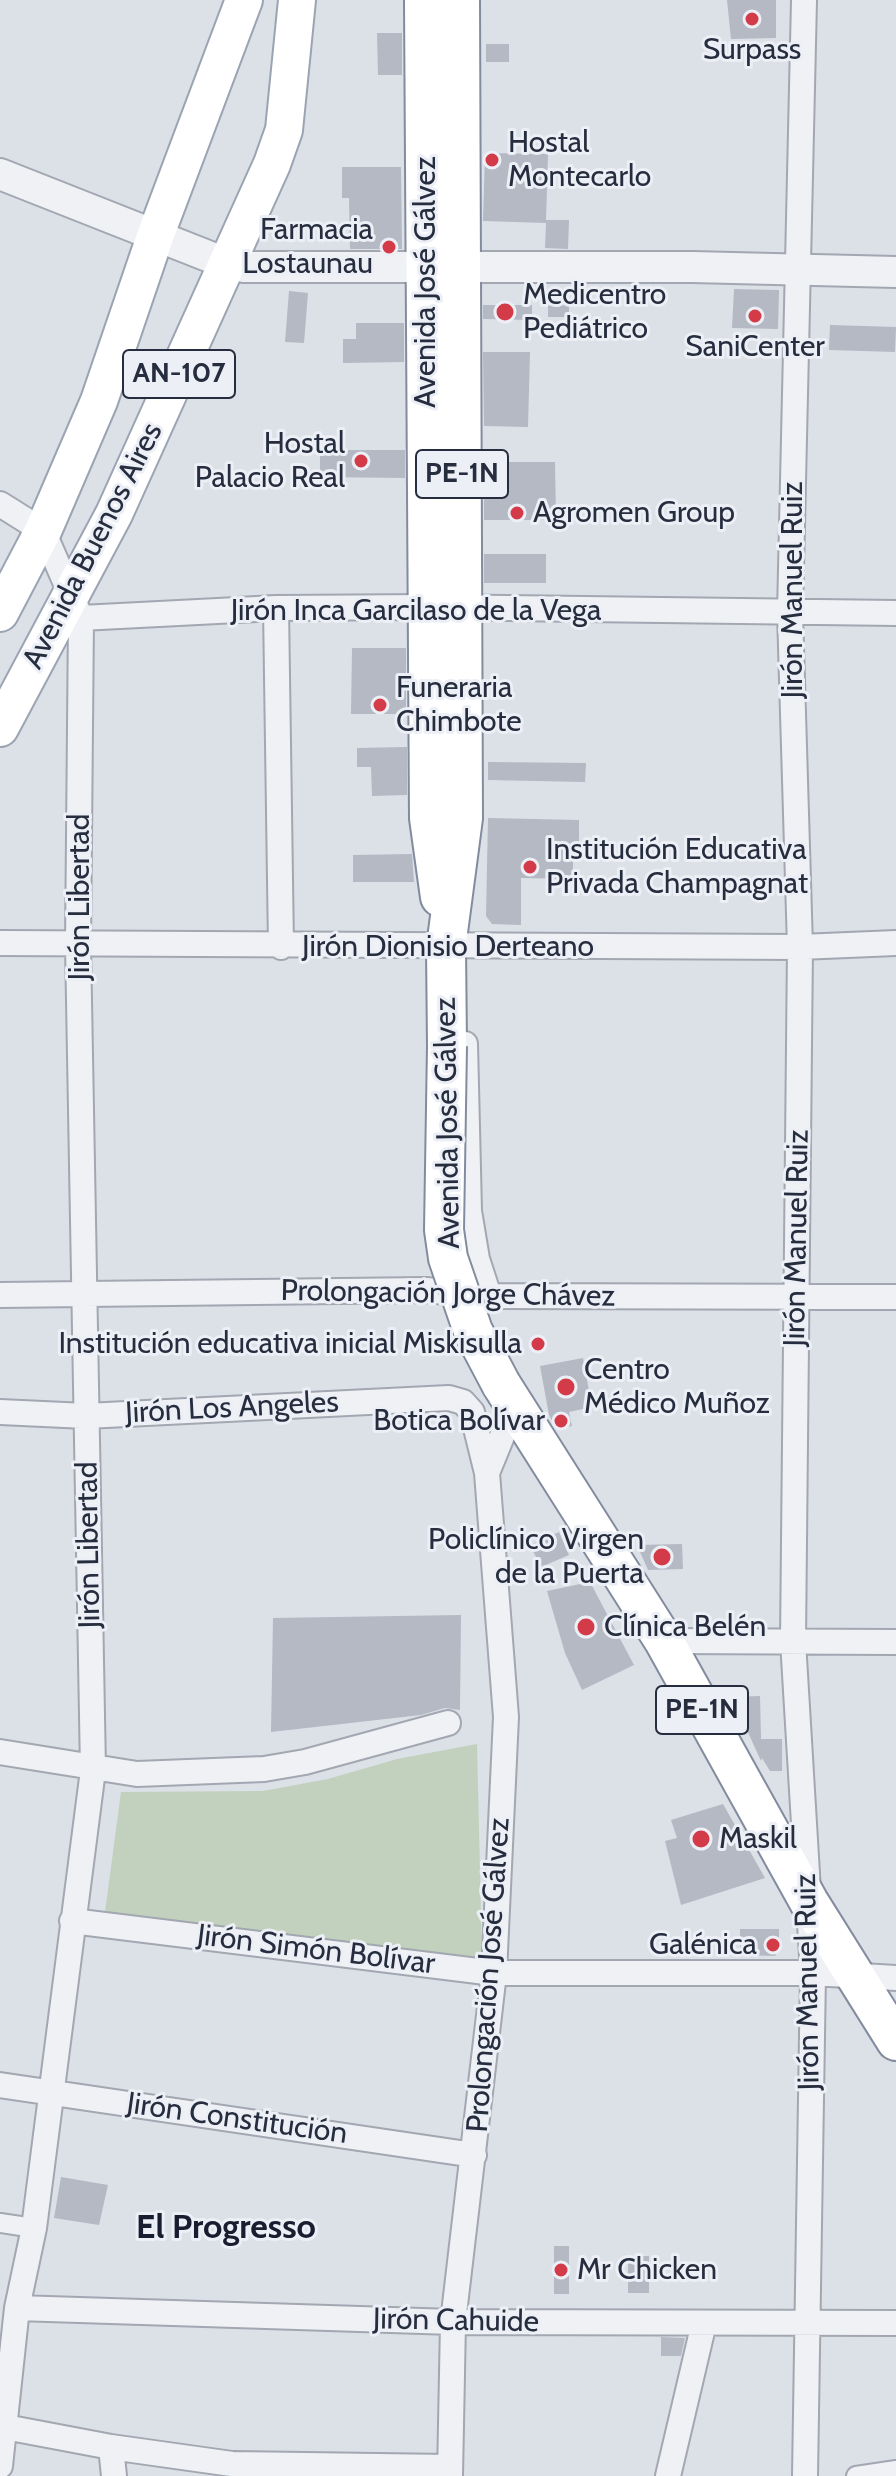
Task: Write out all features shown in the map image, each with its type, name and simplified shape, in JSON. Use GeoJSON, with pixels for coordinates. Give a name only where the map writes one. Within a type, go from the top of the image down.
{"type":"FeatureCollection","features":[{"type":"Feature","properties":{"kind":"highway","name":"Avenida José Gálvez"},"geometry":{"type":"LineString","coordinates":[[424,0],[443,268],[445,607],[463,818],[446,951],[444,1230],[448,1258],[473,1331],[508,1395],[664,1641],[809,1902],[878,1978],[896,2041]]}},
{"type":"Feature","properties":{"kind":"highway","name":"Avenida José Gálvez"},"geometry":{"type":"LineString","coordinates":[[443,268],[460,0]]}},
{"type":"Feature","properties":{"kind":"main road","name":"Avenida Buenos Aires"},"geometry":{"type":"LineString","coordinates":[[0,613],[43,531],[99,401],[156,234],[244,0]]}},
{"type":"Feature","properties":{"kind":"main road","name":"Avenida Buenos Aires"},"geometry":{"type":"LineString","coordinates":[[0,728],[77,607],[120,500],[228,264],[284,130],[297,0]]}},
{"type":"Feature","properties":{"kind":"street","name":"Jirón Manuel Ruiz"},"geometry":{"type":"LineString","coordinates":[[804,0],[790,613],[800,947],[793,1641],[813,1973],[805,2476]]}},
{"type":"Feature","properties":{"kind":"street"},"geometry":{"type":"LineString","coordinates":[[0,174],[228,264],[443,268],[692,267],[798,272],[896,272]]}},
{"type":"Feature","properties":{"kind":"street"},"geometry":{"type":"LineString","coordinates":[[0,504],[43,531],[77,607]]}},
{"type":"Feature","properties":{"kind":"street","name":"Jirón Inca Garcilaso de la Vega"},"geometry":{"type":"LineString","coordinates":[[77,607],[445,607],[896,613]]}},
{"type":"Feature","properties":{"kind":"street","name":"Jirón Libertad"},"geometry":{"type":"LineString","coordinates":[[0,2466],[17,2308],[34,2228],[93,1770],[78,945],[77,607]]}},
{"type":"Feature","properties":{"kind":"street"},"geometry":{"type":"LineString","coordinates":[[276,608],[281,947]]}},
{"type":"Feature","properties":{"kind":"street","name":"Jirón Dionisio Derteano"},"geometry":{"type":"LineString","coordinates":[[0,943],[446,951],[896,943]]}},
{"type":"Feature","properties":{"kind":"street"},"geometry":{"type":"LineString","coordinates":[[446,951],[458,966],[463,983],[469,1211],[477,1259],[489,1296]]}},
{"type":"Feature","properties":{"kind":"street","name":"Prolongación Jorge Chávez"},"geometry":{"type":"LineString","coordinates":[[0,1295],[426,1290],[489,1296],[896,1297]]}},
{"type":"Feature","properties":{"kind":"street","name":"Prolongación José Gálvez"},"geometry":{"type":"LineString","coordinates":[[487,1473],[508,1395]]}},
{"type":"Feature","properties":{"kind":"street","name":"Jirón Los Angeles"},"geometry":{"type":"LineString","coordinates":[[0,1412],[86,1416],[449,1398],[463,1402]]}},
{"type":"Feature","properties":{"kind":"street","name":"Prolongación José Gálvez"},"geometry":{"type":"LineString","coordinates":[[450,2471],[453,2322],[494,1973],[506,1717],[487,1473],[472,1412],[463,1402]]}},
{"type":"Feature","properties":{"kind":"street"},"geometry":{"type":"LineString","coordinates":[[664,1641],[896,1642]]}},
{"type":"Feature","properties":{"kind":"street"},"geometry":{"type":"LineString","coordinates":[[0,1752],[93,1770],[137,1774],[264,1769],[305,1762],[448,1723]]}},
{"type":"Feature","properties":{"kind":"street","name":"Jirón Simón Bolívar"},"geometry":{"type":"LineString","coordinates":[[72,1921],[494,1973],[813,1973],[878,1978]]}},
{"type":"Feature","properties":{"kind":"street","name":"Jirón Constitución"},"geometry":{"type":"LineString","coordinates":[[0,2085],[207,2113],[474,2155]]}},
{"type":"Feature","properties":{"kind":"street"},"geometry":{"type":"LineString","coordinates":[[0,2223],[34,2228]]}},
{"type":"Feature","properties":{"kind":"street","name":"Jirón Cahuide"},"geometry":{"type":"LineString","coordinates":[[17,2308],[453,2322],[896,2323]]}},
{"type":"Feature","properties":{"kind":"street"},"geometry":{"type":"LineString","coordinates":[[668,2476],[704,2323]]}},
{"type":"Feature","properties":{"kind":"street"},"geometry":{"type":"LineString","coordinates":[[3,2427],[232,2470],[450,2471]]}},
{"type":"Feature","properties":{"kind":"street"},"geometry":{"type":"LineString","coordinates":[[111,2447],[114,2476]]}},
{"type":"Feature","properties":{"kind":"street"},"geometry":{"type":"LineString","coordinates":[[856,2476],[896,2470]]}},
{"type":"Feature","properties":{"kind":"green space"},"geometry":{"type":"Polygon","coordinates":[[[477,1744],[482,1958],[105,1912],[121,1792],[263,1791],[328,1779],[397,1759],[477,1744]]]}},
{"type":"Feature","properties":{"kind":"building","name":"Surpass"},"geometry":{"type":"Polygon","coordinates":[[[727,0],[776,0],[776,38],[731,39],[727,0]]]}},
{"type":"Feature","properties":{"kind":"building"},"geometry":{"type":"Polygon","coordinates":[[[377,33],[402,33],[402,75],[378,75],[377,33]]]}},
{"type":"Feature","properties":{"kind":"building"},"geometry":{"type":"Polygon","coordinates":[[[486,44],[509,44],[509,62],[486,62],[486,44]]]}},
{"type":"Feature","properties":{"kind":"building"},"geometry":{"type":"Polygon","coordinates":[[[485,153],[548,154],[546,220],[569,220],[568,249],[545,248],[546,223],[483,221],[485,153]]]}},
{"type":"Feature","properties":{"kind":"building"},"geometry":{"type":"Polygon","coordinates":[[[342,167],[401,167],[402,249],[350,249],[349,198],[342,198],[342,167]]]}},
{"type":"Feature","properties":{"kind":"building","name":"SaniCenter"},"geometry":{"type":"Polygon","coordinates":[[[734,289],[779,290],[778,329],[732,328],[734,289]]]}},
{"type":"Feature","properties":{"kind":"building"},"geometry":{"type":"Polygon","coordinates":[[[548,290],[569,290],[569,317],[548,317],[548,290]]]}},
{"type":"Feature","properties":{"kind":"building"},"geometry":{"type":"Polygon","coordinates":[[[289,291],[308,293],[304,343],[285,342],[289,291]]]}},
{"type":"Feature","properties":{"kind":"building","name":"Medicentro Pediátrico"},"geometry":{"type":"Polygon","coordinates":[[[483,305],[532,305],[532,320],[483,319],[483,305]]]}},
{"type":"Feature","properties":{"kind":"building"},"geometry":{"type":"Polygon","coordinates":[[[356,323],[404,323],[404,362],[343,363],[343,339],[356,339],[356,323]]]}},
{"type":"Feature","properties":{"kind":"building"},"geometry":{"type":"Polygon","coordinates":[[[830,325],[896,327],[895,352],[829,350],[830,325]]]}},
{"type":"Feature","properties":{"kind":"building"},"geometry":{"type":"Polygon","coordinates":[[[483,352],[530,352],[528,427],[484,426],[483,352]]]}},
{"type":"Feature","properties":{"kind":"building"},"geometry":{"type":"Polygon","coordinates":[[[320,450],[405,450],[405,478],[320,477],[320,450]]]}},
{"type":"Feature","properties":{"kind":"building"},"geometry":{"type":"Polygon","coordinates":[[[484,462],[555,462],[556,520],[484,520],[484,462]]]}},
{"type":"Feature","properties":{"kind":"building"},"geometry":{"type":"Polygon","coordinates":[[[484,554],[546,554],[546,583],[484,583],[484,554]]]}},
{"type":"Feature","properties":{"kind":"building"},"geometry":{"type":"Polygon","coordinates":[[[352,648],[406,648],[406,714],[351,714],[352,648]]]}},
{"type":"Feature","properties":{"kind":"building"},"geometry":{"type":"Polygon","coordinates":[[[407,747],[407,795],[372,796],[371,767],[357,767],[357,748],[407,747]]]}},
{"type":"Feature","properties":{"kind":"building"},"geometry":{"type":"Polygon","coordinates":[[[488,762],[586,763],[585,782],[488,780],[488,762]]]}},
{"type":"Feature","properties":{"kind":"building"},"geometry":{"type":"Polygon","coordinates":[[[488,818],[579,820],[579,857],[573,857],[573,879],[521,878],[521,925],[492,924],[486,916],[488,818]]]}},
{"type":"Feature","properties":{"kind":"building"},"geometry":{"type":"Polygon","coordinates":[[[412,854],[414,882],[353,882],[353,855],[412,854]]]}},
{"type":"Feature","properties":{"kind":"building","name":"Centro Médico Muñoz"},"geometry":{"type":"Polygon","coordinates":[[[583,1358],[592,1407],[569,1412],[572,1426],[556,1429],[549,1415],[540,1366],[583,1358]]]}},
{"type":"Feature","properties":{"kind":"building"},"geometry":{"type":"Polygon","coordinates":[[[559,1532],[569,1555],[541,1567],[530,1545],[559,1532]]]}},
{"type":"Feature","properties":{"kind":"building","name":"Policlínico Virgen de la Puerta"},"geometry":{"type":"Polygon","coordinates":[[[682,1544],[683,1569],[648,1570],[637,1545],[682,1544]]]}},
{"type":"Feature","properties":{"kind":"building"},"geometry":{"type":"Polygon","coordinates":[[[590,1582],[634,1665],[582,1690],[565,1653],[547,1591],[590,1582]]]}},
{"type":"Feature","properties":{"kind":"building"},"geometry":{"type":"Polygon","coordinates":[[[461,1615],[460,1710],[445,1708],[421,1715],[271,1732],[273,1618],[461,1615]]]}},
{"type":"Feature","properties":{"kind":"building"},"geometry":{"type":"Polygon","coordinates":[[[760,1696],[761,1739],[782,1739],[782,1771],[770,1771],[762,1758],[761,1761],[732,1697],[760,1696]]]}},
{"type":"Feature","properties":{"kind":"building"},"geometry":{"type":"Polygon","coordinates":[[[723,1804],[765,1878],[681,1905],[665,1841],[677,1838],[671,1820],[723,1804]]]}},
{"type":"Feature","properties":{"kind":"building"},"geometry":{"type":"Polygon","coordinates":[[[740,1929],[779,1929],[779,1950],[775,1956],[744,1955],[740,1950],[740,1929]]]}},
{"type":"Feature","properties":{"kind":"building"},"geometry":{"type":"Polygon","coordinates":[[[61,2177],[108,2185],[99,2225],[54,2218],[61,2177]]]}},
{"type":"Feature","properties":{"kind":"building","name":"Mr Chicken"},"geometry":{"type":"Polygon","coordinates":[[[554,2246],[569,2246],[569,2294],[554,2294],[554,2246]]]}},
{"type":"Feature","properties":{"kind":"building"},"geometry":{"type":"Polygon","coordinates":[[[628,2256],[649,2256],[649,2293],[628,2293],[628,2256]]]}},
{"type":"Feature","properties":{"kind":"building"},"geometry":{"type":"Polygon","coordinates":[[[661,2337],[685,2338],[681,2356],[661,2356],[661,2337]]]}},
{"type":"Feature","properties":{"kind":"place","name":"Surpass"},"geometry":{"type":"Point","coordinates":[752,19]}},
{"type":"Feature","properties":{"kind":"place","name":"Hostal Montecarlo"},"geometry":{"type":"Point","coordinates":[492,160]}},
{"type":"Feature","properties":{"kind":"place","name":"Farmacia Lostaunau"},"geometry":{"type":"Point","coordinates":[389,247]}},
{"type":"Feature","properties":{"kind":"place","name":"Medicentro Pediátrico"},"geometry":{"type":"Point","coordinates":[505,312]}},
{"type":"Feature","properties":{"kind":"place","name":"SaniCenter"},"geometry":{"type":"Point","coordinates":[755,316]}},
{"type":"Feature","properties":{"kind":"place","name":"Hostal Palacio Real"},"geometry":{"type":"Point","coordinates":[361,461]}},
{"type":"Feature","properties":{"kind":"place","name":"Agromen Group"},"geometry":{"type":"Point","coordinates":[517,513]}},
{"type":"Feature","properties":{"kind":"place","name":"Funeraria Chimbote"},"geometry":{"type":"Point","coordinates":[380,705]}},
{"type":"Feature","properties":{"kind":"place","name":"Institución Educativa Privada Champagnat"},"geometry":{"type":"Point","coordinates":[530,867]}},
{"type":"Feature","properties":{"kind":"place","name":"Institución educativa inicial Miskisulla"},"geometry":{"type":"Point","coordinates":[538,1344]}},
{"type":"Feature","properties":{"kind":"place","name":"Centro Médico Muñoz"},"geometry":{"type":"Point","coordinates":[566,1387]}},
{"type":"Feature","properties":{"kind":"place","name":"Botica Bolívar"},"geometry":{"type":"Point","coordinates":[561,1421]}},
{"type":"Feature","properties":{"kind":"place","name":"Policlínico Virgen de la Puerta"},"geometry":{"type":"Point","coordinates":[662,1557]}},
{"type":"Feature","properties":{"kind":"place","name":"Clínica Belén"},"geometry":{"type":"Point","coordinates":[586,1627]}},
{"type":"Feature","properties":{"kind":"place","name":"Maskil"},"geometry":{"type":"Point","coordinates":[701,1839]}},
{"type":"Feature","properties":{"kind":"place","name":"Galénica"},"geometry":{"type":"Point","coordinates":[773,1945]}},
{"type":"Feature","properties":{"kind":"place","name":"Mr Chicken"},"geometry":{"type":"Point","coordinates":[561,2270]}},
{"type":"Feature","properties":{"kind":"district","name":"El Progresso"},"geometry":{"type":"Point","coordinates":[226,2228]}}]}
